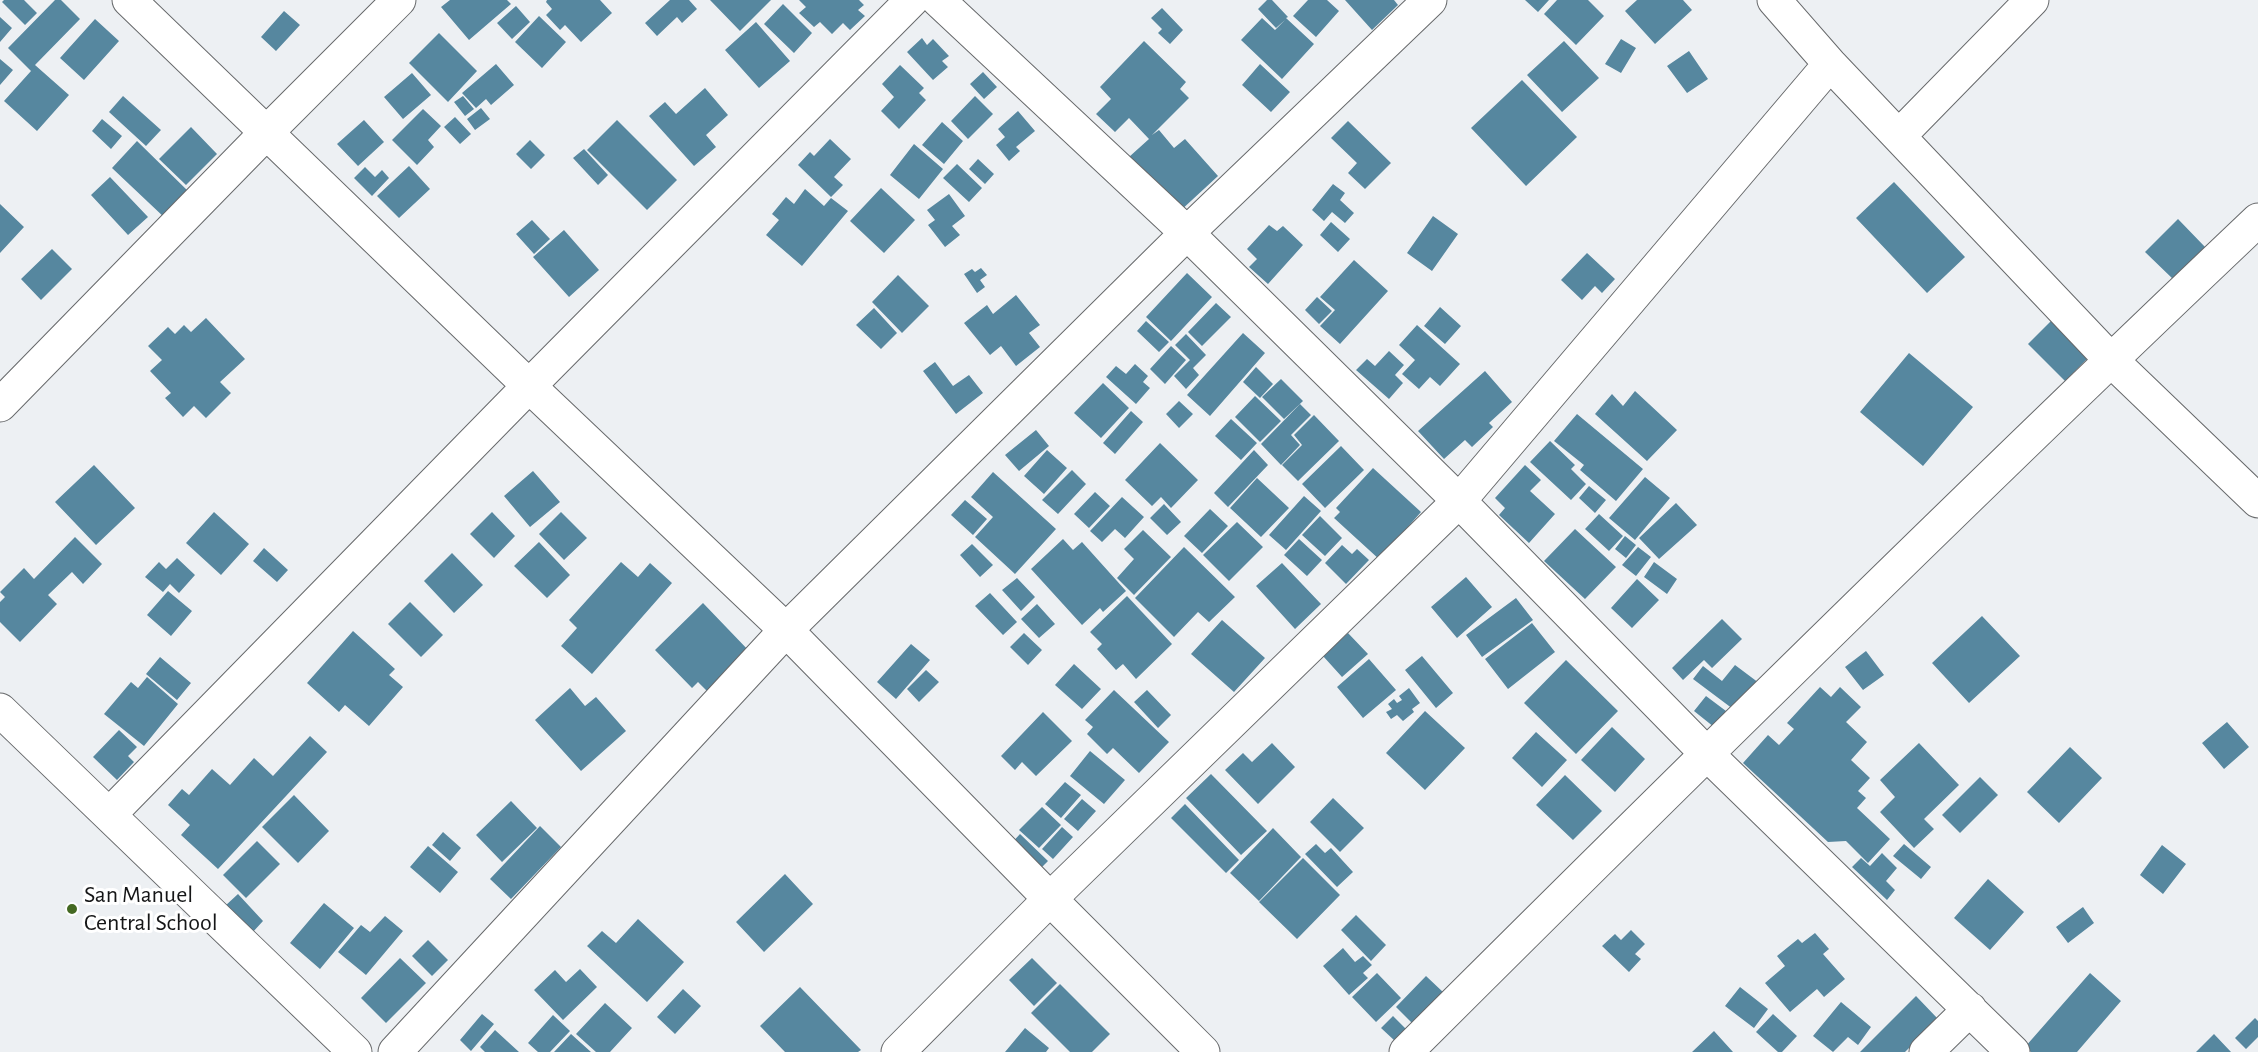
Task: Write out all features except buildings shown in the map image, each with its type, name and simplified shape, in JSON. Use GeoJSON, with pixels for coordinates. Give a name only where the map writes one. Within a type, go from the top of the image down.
{"type":"FeatureCollection","features":[{"type":"Feature","properties":{"kind":"street"},"geometry":{"type":"LineString","coordinates":[[129,0],[786,630],[1203,1052]]}},
{"type":"Feature","properties":{"kind":"street"},"geometry":{"type":"LineString","coordinates":[[0,405],[399,0]]}},
{"type":"Feature","properties":{"kind":"street"},"geometry":{"type":"LineString","coordinates":[[109,815],[529,386],[912,0]]}},
{"type":"Feature","properties":{"kind":"street"},"geometry":{"type":"LineString","coordinates":[[938,0],[1187,233],[1460,501],[1706,753],[2013,1052]]}},
{"type":"Feature","properties":{"kind":"street"},"geometry":{"type":"LineString","coordinates":[[395,1052],[786,630],[1187,233],[1430,0]]}},
{"type":"Feature","properties":{"kind":"street"},"geometry":{"type":"LineString","coordinates":[[1774,0],[1830,64],[2110,359],[2258,501]]}},
{"type":"Feature","properties":{"kind":"street"},"geometry":{"type":"LineString","coordinates":[[1899,136],[2032,0]]}},
{"type":"Feature","properties":{"kind":"street"},"geometry":{"type":"LineString","coordinates":[[898,1052],[1050,899],[1460,501],[1830,64]]}},
{"type":"Feature","properties":{"kind":"street"},"geometry":{"type":"LineString","coordinates":[[1406,1052],[1706,753],[2110,359],[2258,220]]}},
{"type":"Feature","properties":{"kind":"street"},"geometry":{"type":"LineString","coordinates":[[0,710],[355,1052]]}},
{"type":"Feature","properties":{"kind":"street"},"geometry":{"type":"LineString","coordinates":[[1926,1052],[1970,1009]]}},
{"type":"Feature","properties":{"kind":"place","name":"San Manuel Central School"},"geometry":{"type":"Point","coordinates":[72,909]}}]}
